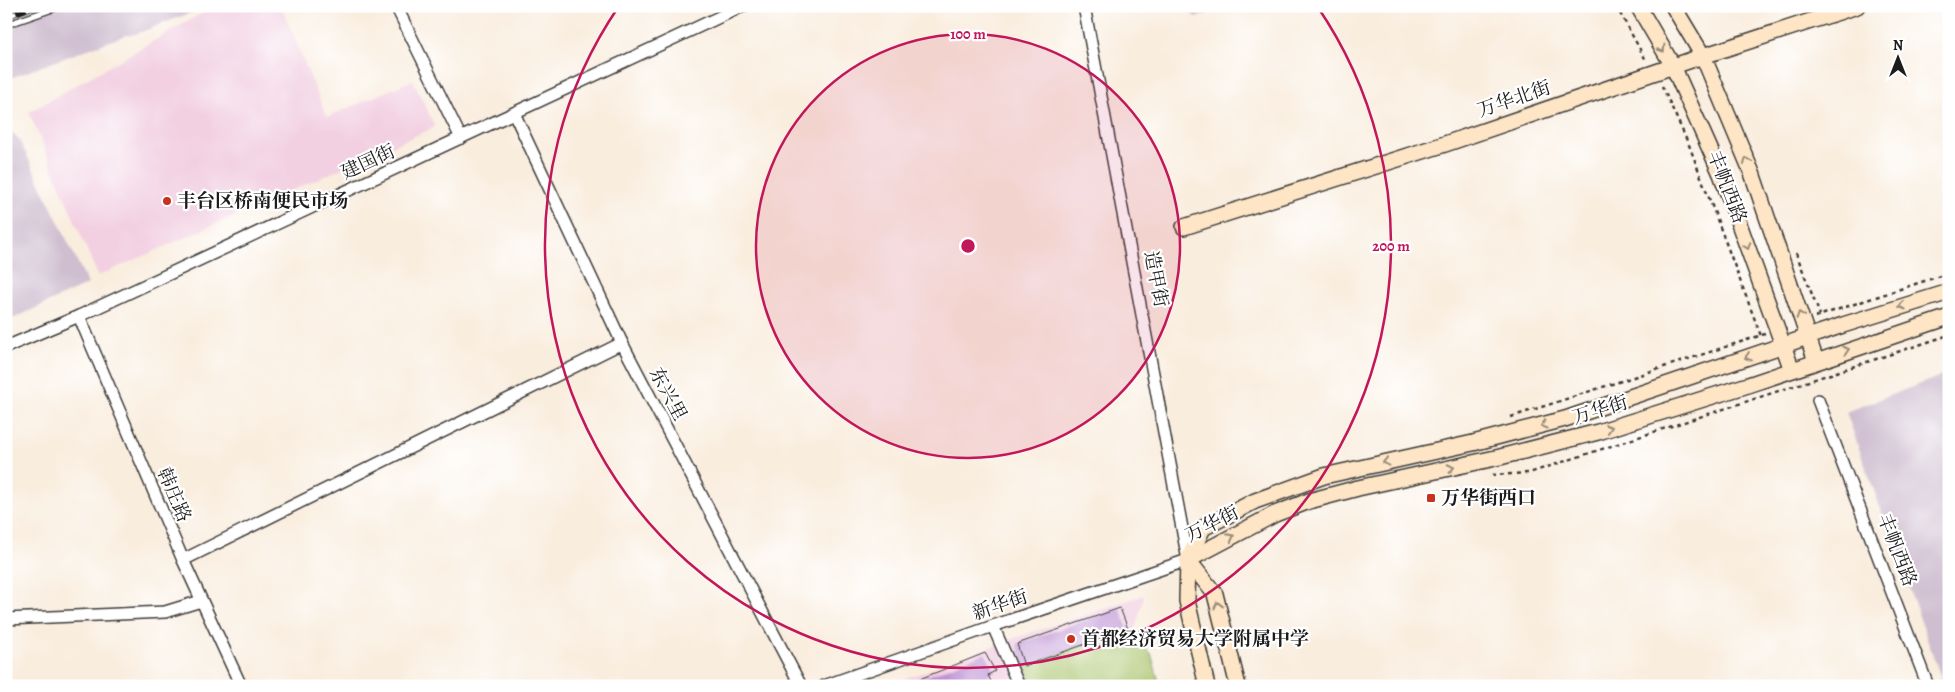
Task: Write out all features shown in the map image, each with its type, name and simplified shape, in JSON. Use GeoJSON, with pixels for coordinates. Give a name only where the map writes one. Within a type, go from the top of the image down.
{"type":"FeatureCollection","features":[{"type":"Feature","properties":{"kind":"main road","name":"丰帆西路"},"geometry":{"type":"LineString","coordinates":[[1638,6],[1673,66],[1721,174],[1792,370]]}},
{"type":"Feature","properties":{"kind":"main road","name":"丰帆西路"},"geometry":{"type":"LineString","coordinates":[[1672,6],[1703,56],[1752,173],[1816,361]]}},
{"type":"Feature","properties":{"kind":"main road","name":"万华北街"},"geometry":{"type":"LineString","coordinates":[[1184,227],[1445,144],[1654,72],[1857,6]]}},
{"type":"Feature","properties":{"kind":"main road","name":"万华街"},"geometry":{"type":"LineString","coordinates":[[1188,560],[1203,528],[1256,501],[1289,488],[1334,474],[1521,432],[1565,419],[1782,345],[1949,292]]}},
{"type":"Feature","properties":{"kind":"main road","name":"万华街"},"geometry":{"type":"LineString","coordinates":[[1188,560],[1275,514],[1309,501],[1358,488],[1549,446],[1792,370],[1949,317]]}},
{"type":"Feature","properties":{"kind":"main road","name":"造甲街"},"geometry":{"type":"LineString","coordinates":[[1188,560],[1187,601],[1207,686]]}},
{"type":"Feature","properties":{"kind":"main road","name":"造甲街"},"geometry":{"type":"LineString","coordinates":[[1188,560],[1215,594],[1238,686]]}},
{"type":"Feature","properties":{"kind":"street"},"geometry":{"type":"LineString","coordinates":[[396,6],[461,138]]}},
{"type":"Feature","properties":{"kind":"street","name":"建国街"},"geometry":{"type":"LineString","coordinates":[[6,347],[78,316],[743,6]]}},
{"type":"Feature","properties":{"kind":"street","name":"造甲街"},"geometry":{"type":"LineString","coordinates":[[1084,6],[1188,560]]}},
{"type":"Feature","properties":{"kind":"street","name":"东兴里"},"geometry":{"type":"LineString","coordinates":[[514,113],[622,344],[801,686]]}},
{"type":"Feature","properties":{"kind":"street","name":"韩庄路"},"geometry":{"type":"LineString","coordinates":[[78,316],[183,560],[241,686]]}},
{"type":"Feature","properties":{"kind":"street"},"geometry":{"type":"LineString","coordinates":[[183,560],[622,344]]}},
{"type":"Feature","properties":{"kind":"street","name":"丰帆西路"},"geometry":{"type":"LineString","coordinates":[[1818,400],[1928,686]]}},
{"type":"Feature","properties":{"kind":"street","name":"新华街"},"geometry":{"type":"LineString","coordinates":[[824,686],[1188,560]]}},
{"type":"Feature","properties":{"kind":"street"},"geometry":{"type":"LineString","coordinates":[[6,619],[165,612],[201,600]]}},
{"type":"Feature","properties":{"kind":"street"},"geometry":{"type":"LineString","coordinates":[[993,626],[1019,686]]}},
{"type":"Feature","properties":{"kind":"lane"},"geometry":{"type":"LineString","coordinates":[[6,26],[61,6]]}},
{"type":"Feature","properties":{"kind":"path","name":"丰帆西路"},"geometry":{"type":"LineString","coordinates":[[1616,6],[1666,94],[1689,145],[1766,351]]}},
{"type":"Feature","properties":{"kind":"path"},"geometry":{"type":"LineString","coordinates":[[1802,321],[1949,273]]}},
{"type":"Feature","properties":{"kind":"path","name":"万华街"},"geometry":{"type":"LineString","coordinates":[[1509,417],[1777,330]]}},
{"type":"Feature","properties":{"kind":"path"},"geometry":{"type":"LineString","coordinates":[[1775,375],[1780,391]]}},
{"type":"Feature","properties":{"kind":"shaded area"},"geometry":{"type":"Polygon","coordinates":[[[6,6],[208,6],[136,34],[126,35],[13,77],[6,86],[6,6]]]}},
{"type":"Feature","properties":{"kind":"shaded area","name":"丰台区桥南便民市场"},"geometry":{"type":"Polygon","coordinates":[[[215,6],[281,6],[327,117],[413,80],[435,127],[98,276],[29,112],[215,6]]]}},
{"type":"Feature","properties":{"kind":"shaded area"},"geometry":{"type":"Polygon","coordinates":[[[1185,6],[1225,6],[1196,18],[1185,6]]]}},
{"type":"Feature","properties":{"kind":"shaded area"},"geometry":{"type":"Polygon","coordinates":[[[6,127],[19,139],[88,284],[6,322],[6,127]]]}},
{"type":"Feature","properties":{"kind":"shaded area"},"geometry":{"type":"Polygon","coordinates":[[[1949,373],[1949,686],[1944,686],[1846,412],[1949,373]]]}},
{"type":"Feature","properties":{"kind":"shaded area","name":"首都经济贸易大学附属中学"},"geometry":{"type":"Polygon","coordinates":[[[1144,595],[1132,641],[1151,653],[1160,686],[886,686],[1015,638],[1144,595]]]}},
{"type":"Feature","properties":{"kind":"green space"},"geometry":{"type":"Polygon","coordinates":[[[1128,629],[1132,641],[1151,653],[1160,686],[1033,686],[1024,666],[1128,629]]]}},
{"type":"Feature","properties":{"kind":"building"},"geometry":{"type":"Polygon","coordinates":[[[1120,608],[1128,629],[1024,666],[1017,644],[1120,608]]]}},
{"type":"Feature","properties":{"kind":"building"},"geometry":{"type":"Polygon","coordinates":[[[985,653],[995,671],[988,675],[993,686],[902,686],[985,653]]]}},
{"type":"Feature","properties":{"kind":"railway"},"geometry":{"type":"LineString","coordinates":[[6,17],[35,6]]}},
{"type":"Feature","properties":{"kind":"place","name":"丰台区桥南便民市场"},"geometry":{"type":"Point","coordinates":[167,201]}},
{"type":"Feature","properties":{"kind":"place","name":"万华街西口"},"geometry":{"type":"Point","coordinates":[1431,498]}},
{"type":"Feature","properties":{"kind":"place","name":"首都经济贸易大学附属中学"},"geometry":{"type":"Point","coordinates":[1071,639]}}]}
